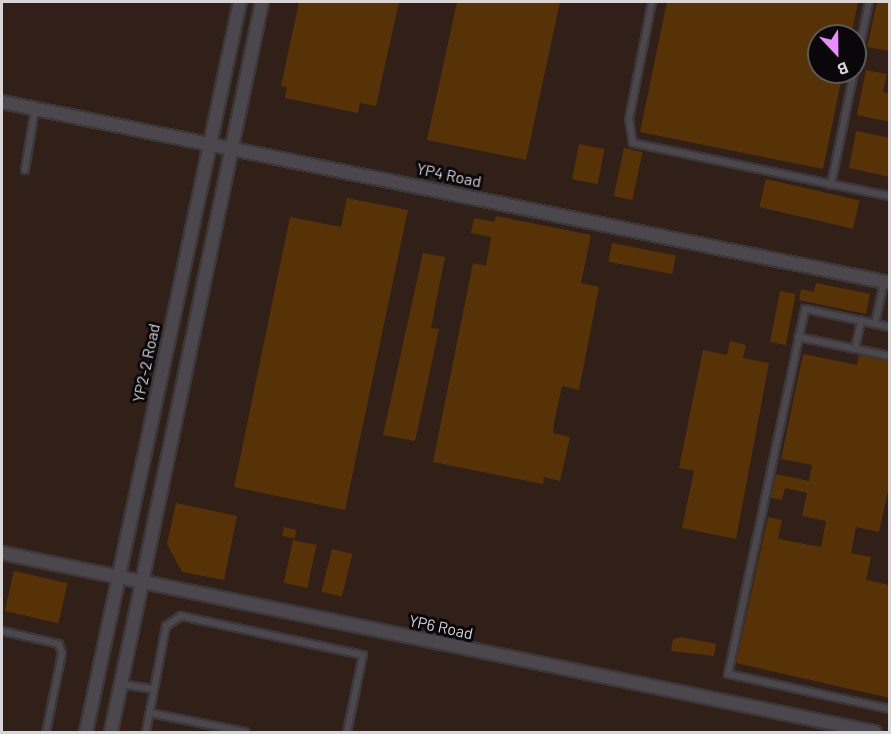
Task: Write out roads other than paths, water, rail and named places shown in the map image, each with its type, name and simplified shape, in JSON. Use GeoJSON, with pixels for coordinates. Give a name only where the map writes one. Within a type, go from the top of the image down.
{"type":"FeatureCollection","features":[{"type":"Feature","properties":{"kind":"street","name":"YP2-2 Road"},"geometry":{"type":"LineString","coordinates":[[86,732],[240,2]]}},
{"type":"Feature","properties":{"kind":"street"},"geometry":{"type":"LineString","coordinates":[[111,732],[262,2]]}},
{"type":"Feature","properties":{"kind":"street","name":"YP4 Road"},"geometry":{"type":"LineString","coordinates":[[2,102],[209,142],[887,282]]}},
{"type":"Feature","properties":{"kind":"street","name":"YP6 Road"},"geometry":{"type":"LineString","coordinates":[[2,552],[118,578],[875,732]]}},
{"type":"Feature","properties":{"kind":"lane"},"geometry":{"type":"LineString","coordinates":[[652,2],[629,119],[633,143],[890,196]]}},
{"type":"Feature","properties":{"kind":"lane"},"geometry":{"type":"LineString","coordinates":[[865,24],[869,2]]}},
{"type":"Feature","properties":{"kind":"lane"},"geometry":{"type":"LineString","coordinates":[[831,185],[852,84]]}},
{"type":"Feature","properties":{"kind":"lane"},"geometry":{"type":"LineString","coordinates":[[24,170],[35,108]]}},
{"type":"Feature","properties":{"kind":"lane"},"geometry":{"type":"LineString","coordinates":[[875,324],[887,282]]}},
{"type":"Feature","properties":{"kind":"lane"},"geometry":{"type":"LineString","coordinates":[[890,327],[805,309],[728,674],[890,709]]}},
{"type":"Feature","properties":{"kind":"lane"},"geometry":{"type":"LineString","coordinates":[[855,349],[861,321]]}},
{"type":"Feature","properties":{"kind":"lane"},"geometry":{"type":"LineString","coordinates":[[798,338],[890,356]]}},
{"type":"Feature","properties":{"kind":"lane"},"geometry":{"type":"LineString","coordinates":[[146,732],[166,626],[181,616],[363,655],[347,732]]}},
{"type":"Feature","properties":{"kind":"lane"},"geometry":{"type":"LineString","coordinates":[[2,631],[59,644],[62,653],[46,732]]}},
{"type":"Feature","properties":{"kind":"lane"},"geometry":{"type":"LineString","coordinates":[[121,684],[154,689]]}},
{"type":"Feature","properties":{"kind":"lane"},"geometry":{"type":"LineString","coordinates":[[150,713],[245,732]]}}]}
